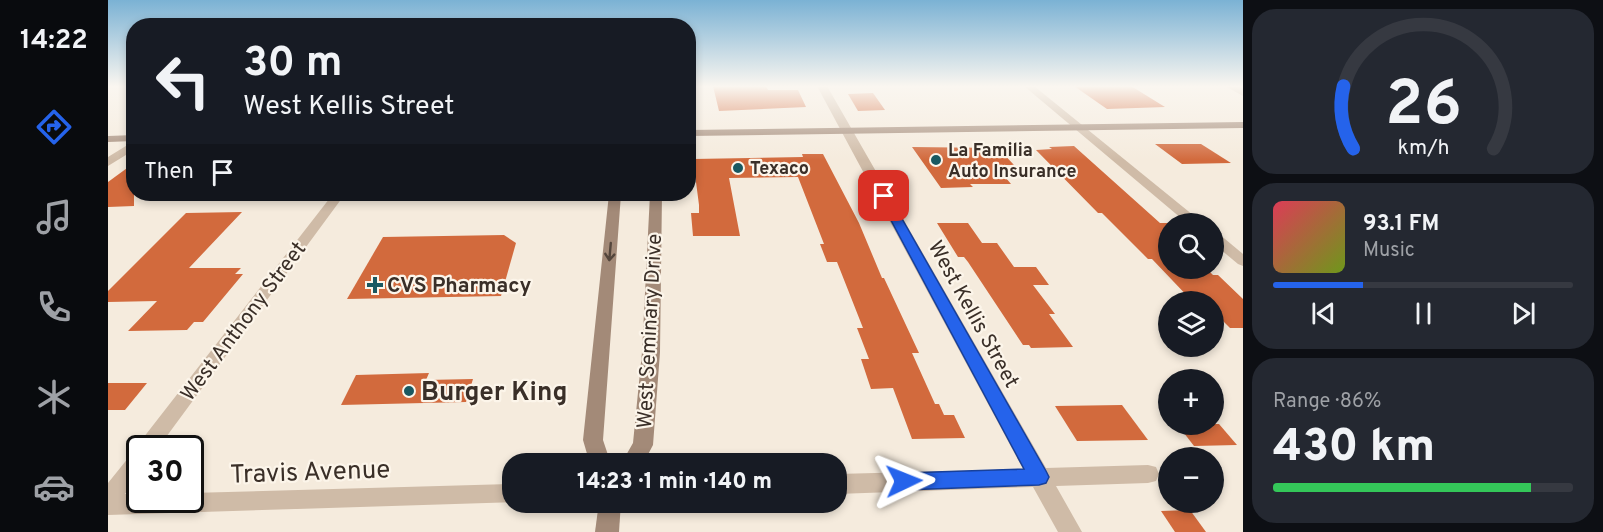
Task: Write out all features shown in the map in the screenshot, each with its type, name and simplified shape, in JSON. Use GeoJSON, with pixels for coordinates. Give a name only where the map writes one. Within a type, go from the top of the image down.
{"type":"FeatureCollection","features":[{"type":"Feature","properties":{"kind":"main road"},"geometry":{"type":"LineString","coordinates":[[696,133],[1243,125]]}},
{"type":"Feature","properties":{"kind":"main road"},"geometry":{"type":"LineString","coordinates":[[108,139],[126,138]]}},
{"type":"Feature","properties":{"kind":"main road","name":"West Seminary Drive"},"geometry":{"type":"LineString","coordinates":[[597,453],[593,440],[614,201]]}},
{"type":"Feature","properties":{"kind":"main road","name":"West Seminary Drive"},"geometry":{"type":"LineString","coordinates":[[638,453],[643,445],[651,352],[656,201]]}},
{"type":"Feature","properties":{"kind":"main road"},"geometry":{"type":"LineString","coordinates":[[607,532],[609,513]]}},
{"type":"Feature","properties":{"kind":"street","name":"West Kellis Street"},"geometry":{"type":"LineString","coordinates":[[836,111],[1070,532]]}},
{"type":"Feature","properties":{"kind":"street"},"geometry":{"type":"LineString","coordinates":[[1059,111],[1184,213]]}},
{"type":"Feature","properties":{"kind":"street"},"geometry":{"type":"LineString","coordinates":[[108,162],[126,150]]}},
{"type":"Feature","properties":{"kind":"street","name":"West Anthony Street"},"geometry":{"type":"LineString","coordinates":[[157,435],[334,201]]}},
{"type":"Feature","properties":{"kind":"street"},"geometry":{"type":"LineString","coordinates":[[1224,245],[1243,261]]}},
{"type":"Feature","properties":{"kind":"street"},"geometry":{"type":"LineString","coordinates":[[847,484],[1148,474]]}},
{"type":"Feature","properties":{"kind":"street"},"geometry":{"type":"LineString","coordinates":[[108,500],[126,476]]}},
{"type":"Feature","properties":{"kind":"street","name":"Travis Avenue"},"geometry":{"type":"LineString","coordinates":[[108,505],[502,494]]}},
{"type":"Feature","properties":{"kind":"building"},"geometry":{"type":"Polygon","coordinates":[[[1155,144],[1201,144],[1231,163],[1182,164],[1155,144]]]}},
{"type":"Feature","properties":{"kind":"building"},"geometry":{"type":"Polygon","coordinates":[[[1074,146],[1158,221],[1158,265],[1152,259],[1148,259],[1102,213],[1098,213],[1036,150],[1052,149],[1049,147],[1074,146]]]}},
{"type":"Feature","properties":{"kind":"building"},"geometry":{"type":"Polygon","coordinates":[[[912,147],[998,148],[1014,165],[995,165],[1011,184],[970,184],[973,187],[941,188],[912,147]]]}},
{"type":"Feature","properties":{"kind":"building"},"geometry":{"type":"Polygon","coordinates":[[[802,154],[823,154],[859,223],[882,278],[919,353],[912,353],[935,404],[939,404],[944,415],[954,415],[965,438],[912,439],[893,388],[871,389],[861,359],[869,359],[857,328],[863,328],[837,262],[827,262],[820,244],[824,244],[798,177],[729,178],[740,236],[693,236],[691,213],[699,213],[696,159],[803,157],[802,154]]]}},
{"type":"Feature","properties":{"kind":"building"},"geometry":{"type":"Polygon","coordinates":[[[126,169],[126,201],[134,201],[134,206],[108,207],[108,182],[126,169]]]}},
{"type":"Feature","properties":{"kind":"building"},"geometry":{"type":"Polygon","coordinates":[[[242,212],[189,268],[241,268],[235,274],[243,274],[203,322],[194,322],[187,330],[128,331],[157,301],[108,302],[108,291],[186,213],[242,212]]]}},
{"type":"Feature","properties":{"kind":"building"},"geometry":{"type":"Polygon","coordinates":[[[937,223],[968,223],[982,243],[997,243],[1014,267],[1036,267],[1049,285],[1033,285],[1055,314],[1049,314],[1073,347],[1031,348],[1029,345],[1023,345],[968,262],[964,257],[958,257],[937,223]]]}},
{"type":"Feature","properties":{"kind":"building","name":"CVS Pharmacy"},"geometry":{"type":"Polygon","coordinates":[[[504,235],[516,243],[501,296],[347,299],[383,237],[504,235]]]}},
{"type":"Feature","properties":{"kind":"building"},"geometry":{"type":"Polygon","coordinates":[[[1171,279],[1222,279],[1243,299],[1243,328],[1230,328],[1224,322],[1224,291],[1183,291],[1171,279]]]}},
{"type":"Feature","properties":{"kind":"building","name":"Burger King"},"geometry":{"type":"Polygon","coordinates":[[[429,373],[426,380],[473,379],[466,402],[341,405],[356,375],[429,373]]]}},
{"type":"Feature","properties":{"kind":"building"},"geometry":{"type":"Polygon","coordinates":[[[108,383],[147,383],[125,410],[108,410],[108,383]]]}},
{"type":"Feature","properties":{"kind":"building"},"geometry":{"type":"Polygon","coordinates":[[[1122,405],[1148,440],[1077,441],[1055,406],[1122,405]]]}},
{"type":"Feature","properties":{"kind":"building"},"geometry":{"type":"Polygon","coordinates":[[[1224,430],[1237,445],[1194,446],[1186,435],[1224,435],[1224,430]]]}},
{"type":"Feature","properties":{"kind":"building"},"geometry":{"type":"Polygon","coordinates":[[[1162,513],[1192,513],[1206,532],[1175,532],[1162,513]]]}},
{"type":"Feature","properties":{"kind":"place","name":"La Familia Auto Insurance"},"geometry":{"type":"Point","coordinates":[936,160]}},
{"type":"Feature","properties":{"kind":"place","name":"Texaco"},"geometry":{"type":"Point","coordinates":[738,168]}},
{"type":"Feature","properties":{"kind":"place","name":"CVS Pharmacy"},"geometry":{"type":"Point","coordinates":[375,285]}},
{"type":"Feature","properties":{"kind":"place","name":"Burger King"},"geometry":{"type":"Point","coordinates":[409,391]}},
{"type":"Feature","properties":{"kind":"route"},"geometry":{"type":"LineString","coordinates":[[884,196],[1039,477],[904,481]]}}]}
